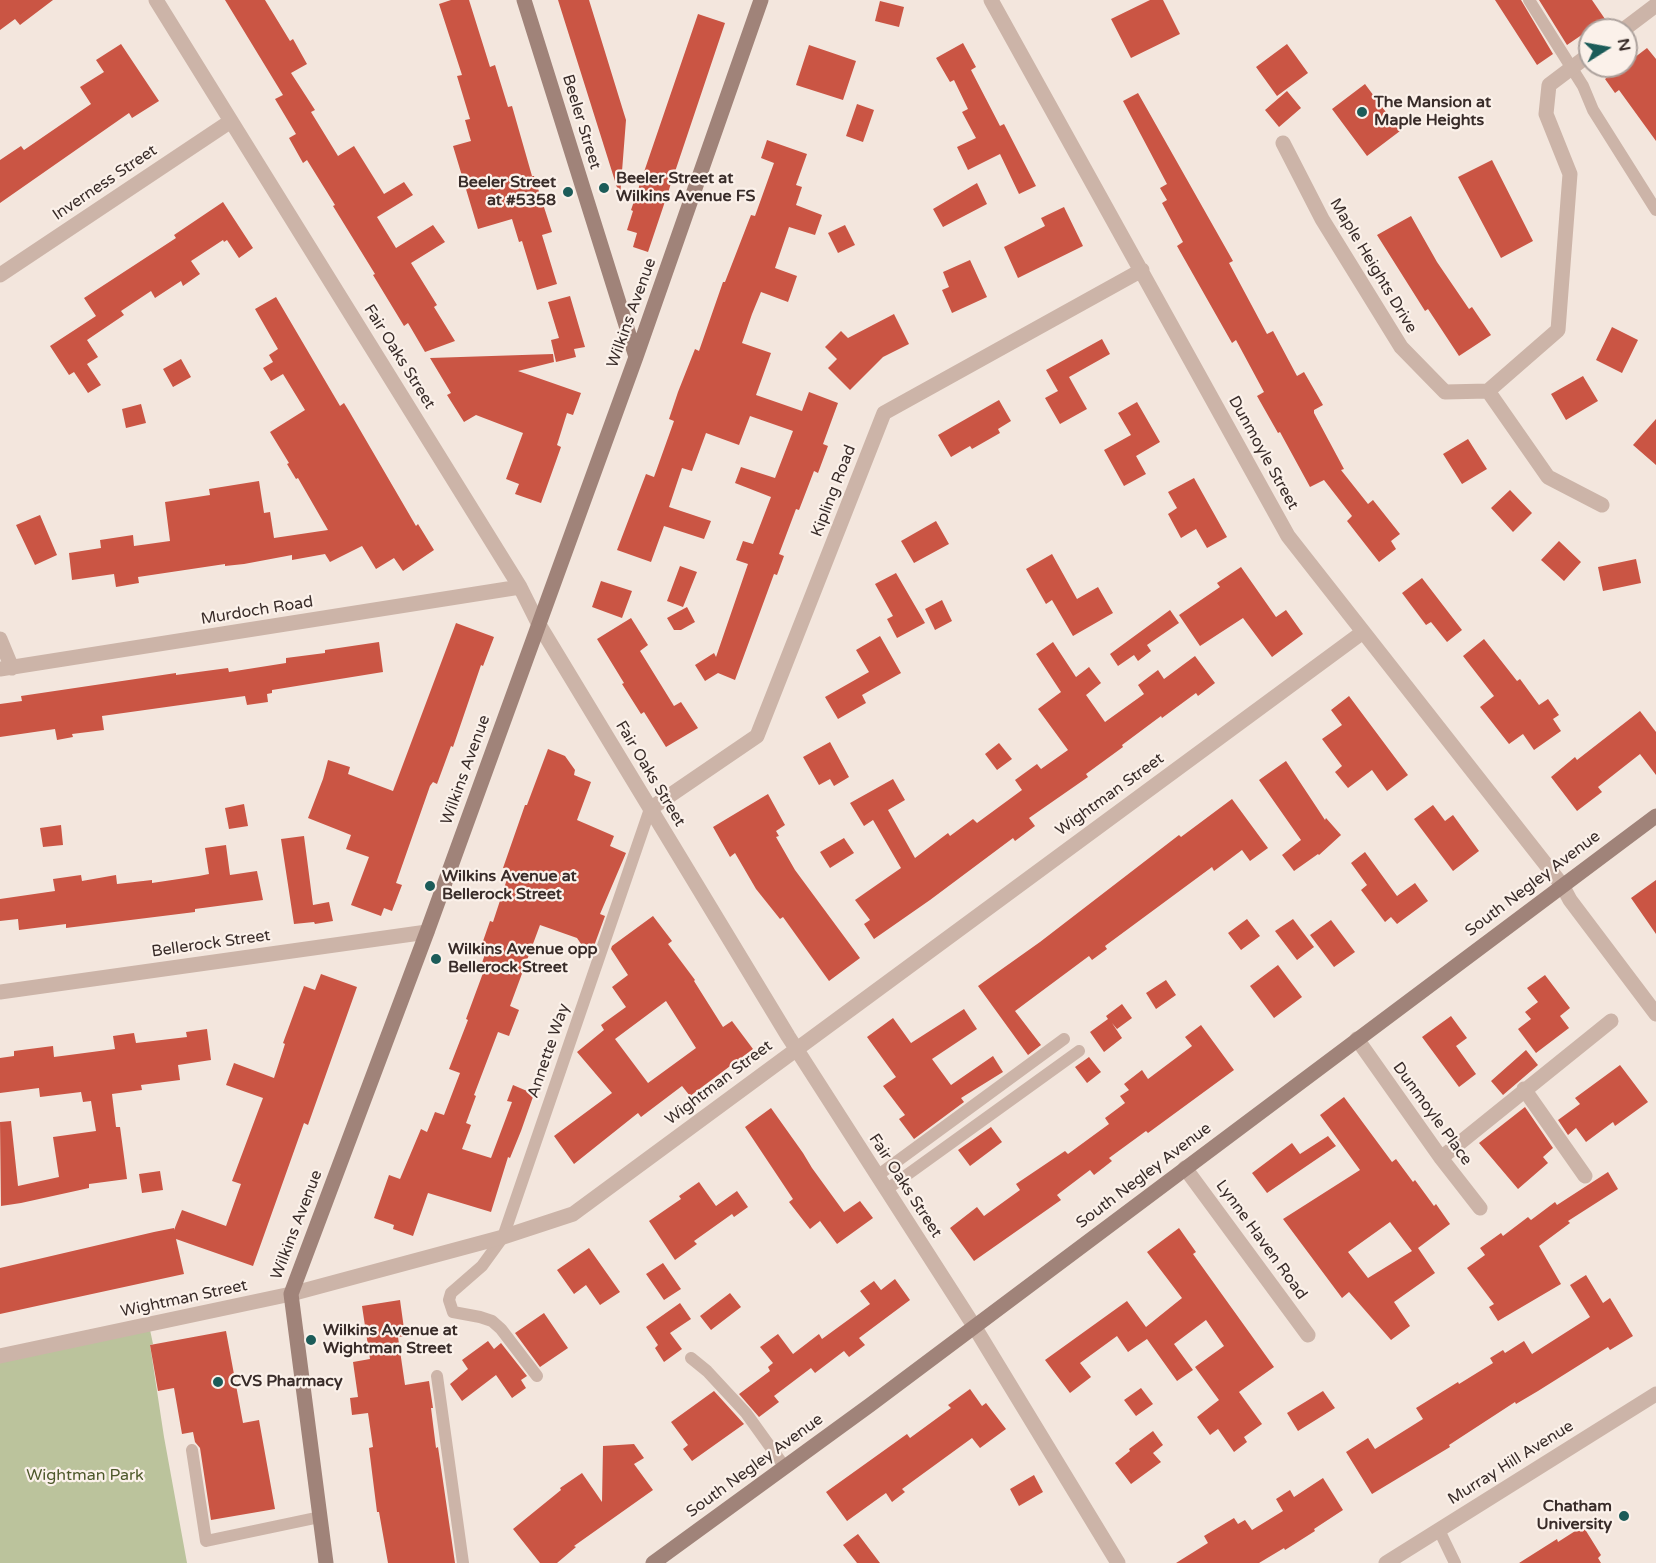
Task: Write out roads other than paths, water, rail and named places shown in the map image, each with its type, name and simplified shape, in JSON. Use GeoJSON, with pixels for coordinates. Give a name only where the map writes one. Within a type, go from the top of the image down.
{"type":"FeatureCollection","features":[{"type":"Feature","properties":{"kind":"main road","name":"Beeler Street"},"geometry":{"type":"LineString","coordinates":[[524,0],[636,357]]}},
{"type":"Feature","properties":{"kind":"main road","name":"Wilkins Avenue"},"geometry":{"type":"LineString","coordinates":[[326,1563],[291,1294],[427,932],[636,357],[760,0]]}},
{"type":"Feature","properties":{"kind":"main road","name":"South Negley Avenue"},"geometry":{"type":"LineString","coordinates":[[654,1563],[870,1405],[1656,816]]}},
{"type":"Feature","properties":{"kind":"street","name":"Fair Oaks Street"},"geometry":{"type":"LineString","coordinates":[[156,0],[520,587],[538,623],[796,1049],[974,1326],[1118,1563]]}},
{"type":"Feature","properties":{"kind":"street","name":"Dunmoyle Street"},"geometry":{"type":"LineString","coordinates":[[991,0],[1287,536],[1562,885],[1570,900],[1656,1014]]}},
{"type":"Feature","properties":{"kind":"street"},"geometry":{"type":"LineString","coordinates":[[1638,19],[1656,5]]}},
{"type":"Feature","properties":{"kind":"street"},"geometry":{"type":"LineString","coordinates":[[1578,63],[1549,85],[1546,114],[1570,174],[1558,330],[1488,391],[1548,477],[1602,505]]}},
{"type":"Feature","properties":{"kind":"street","name":"Inverness Street"},"geometry":{"type":"LineString","coordinates":[[0,275],[231,121]]}},
{"type":"Feature","properties":{"kind":"street","name":"Maple Heights Drive"},"geometry":{"type":"LineString","coordinates":[[1283,142],[1322,219],[1401,347],[1445,392],[1488,391]]}},
{"type":"Feature","properties":{"kind":"street","name":"Kipling Road"},"geometry":{"type":"LineString","coordinates":[[650,809],[758,736],[884,413],[1142,270]]}},
{"type":"Feature","properties":{"kind":"street","name":"Murdoch Road"},"geometry":{"type":"LineString","coordinates":[[6,669],[520,587]]}},
{"type":"Feature","properties":{"kind":"street","name":"Wightman Street"},"geometry":{"type":"LineString","coordinates":[[0,1356],[291,1294],[503,1237],[573,1214],[1363,632]]}},
{"type":"Feature","properties":{"kind":"street"},"geometry":{"type":"LineString","coordinates":[[0,639],[6,669]]}},
{"type":"Feature","properties":{"kind":"street","name":"Bellerock Street"},"geometry":{"type":"LineString","coordinates":[[0,992],[427,932]]}},
{"type":"Feature","properties":{"kind":"street"},"geometry":{"type":"LineString","coordinates":[[1441,1158],[1611,1021]]}},
{"type":"Feature","properties":{"kind":"street","name":"Dunmoyle Place"},"geometry":{"type":"LineString","coordinates":[[1357,1039],[1441,1158],[1480,1208]]}},
{"type":"Feature","properties":{"kind":"street"},"geometry":{"type":"LineString","coordinates":[[1524,1089],[1585,1176]]}},
{"type":"Feature","properties":{"kind":"street","name":"Lynne Haven Road"},"geometry":{"type":"LineString","coordinates":[[1185,1168],[1308,1335]]}},
{"type":"Feature","properties":{"kind":"street","name":"Murray Hill Avenue"},"geometry":{"type":"LineString","coordinates":[[1386,1563],[1656,1394]]}},
{"type":"Feature","properties":{"kind":"lane"},"geometry":{"type":"LineString","coordinates":[[1529,0],[1583,86],[1593,110],[1656,210]]}},
{"type":"Feature","properties":{"kind":"lane","name":"Annette Way"},"geometry":{"type":"LineString","coordinates":[[537,1376],[501,1329],[492,1321],[453,1312],[449,1300],[451,1293],[482,1266],[503,1237],[650,809]]}},
{"type":"Feature","properties":{"kind":"lane"},"geometry":{"type":"LineString","coordinates":[[877,1176],[1064,1039]]}},
{"type":"Feature","properties":{"kind":"lane"},"geometry":{"type":"LineString","coordinates":[[886,1190],[1079,1051]]}},
{"type":"Feature","properties":{"kind":"lane"},"geometry":{"type":"LineString","coordinates":[[691,1358],[707,1371],[746,1413],[784,1466]]}},
{"type":"Feature","properties":{"kind":"lane"},"geometry":{"type":"LineString","coordinates":[[437,1376],[464,1563]]}},
{"type":"Feature","properties":{"kind":"lane"},"geometry":{"type":"LineString","coordinates":[[192,1450],[206,1541],[320,1517]]}},
{"type":"Feature","properties":{"kind":"lane"},"geometry":{"type":"LineString","coordinates":[[1439,1530],[1455,1563]]}},
{"type":"Feature","properties":{"kind":"place","name":"The Mansion at Maple Heights"},"geometry":{"type":"Point","coordinates":[1362,112]}},
{"type":"Feature","properties":{"kind":"place","name":"Beeler Street at Wilkins Avenue FS"},"geometry":{"type":"Point","coordinates":[604,188]}},
{"type":"Feature","properties":{"kind":"place","name":"Beeler Street at #5358"},"geometry":{"type":"Point","coordinates":[568,192]}},
{"type":"Feature","properties":{"kind":"place","name":"Wilkins Avenue at Bellerock Street"},"geometry":{"type":"Point","coordinates":[430,886]}},
{"type":"Feature","properties":{"kind":"place","name":"Wilkins Avenue opp Bellerock Street"},"geometry":{"type":"Point","coordinates":[436,959]}},
{"type":"Feature","properties":{"kind":"place","name":"Wilkins Avenue at Wightman Street"},"geometry":{"type":"Point","coordinates":[311,1340]}},
{"type":"Feature","properties":{"kind":"place","name":"CVS Pharmacy"},"geometry":{"type":"Point","coordinates":[218,1382]}},
{"type":"Feature","properties":{"kind":"place","name":"Chatham University"},"geometry":{"type":"Point","coordinates":[1624,1516]}},
{"type":"Feature","properties":{"kind":"park label","name":"Wightman Park"},"geometry":{"type":"Point","coordinates":[85,1476]}}]}
